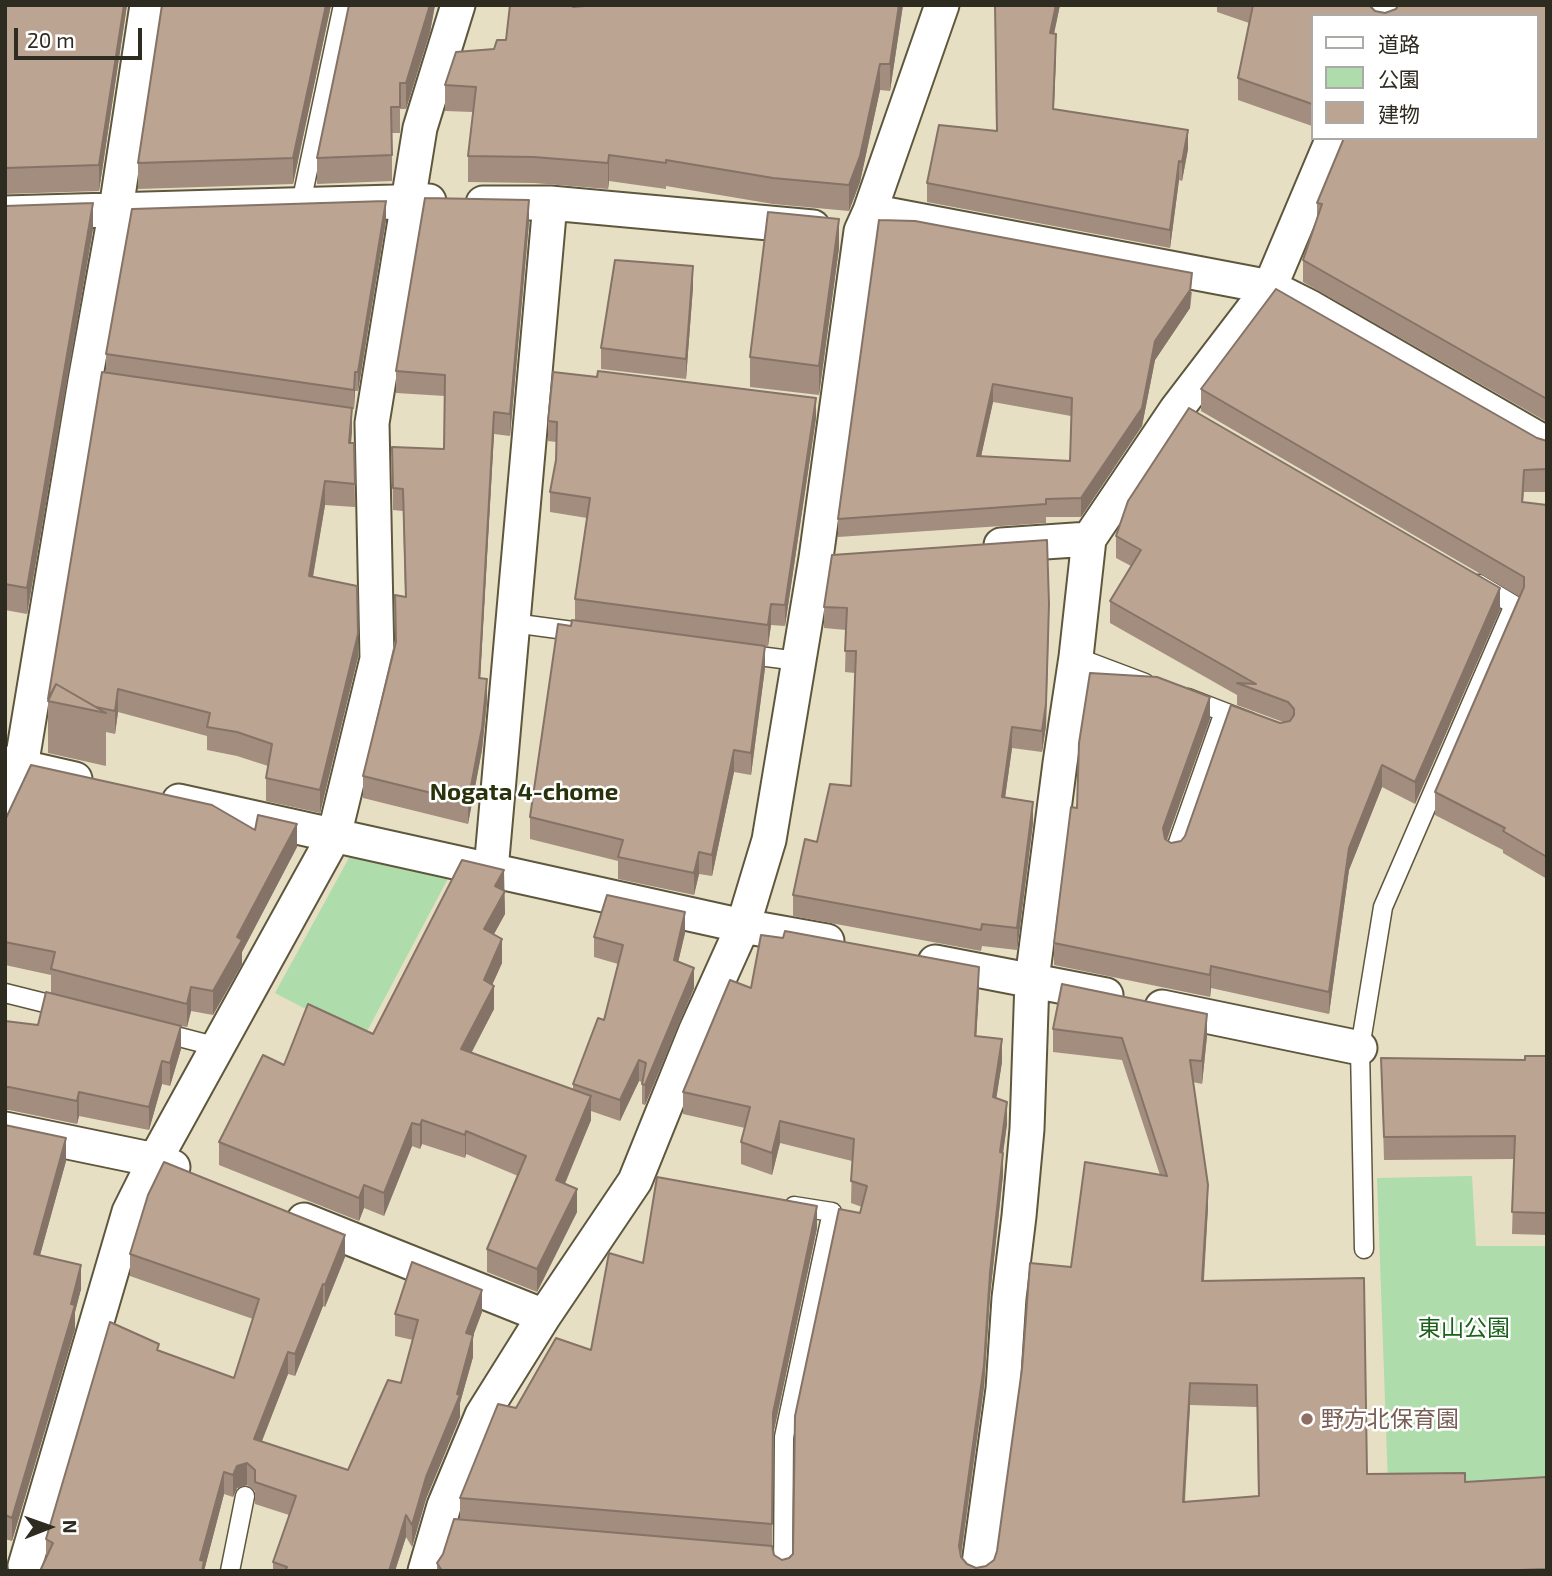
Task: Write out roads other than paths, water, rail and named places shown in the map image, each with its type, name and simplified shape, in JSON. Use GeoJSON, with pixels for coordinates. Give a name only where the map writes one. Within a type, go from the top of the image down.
{"type":"FeatureCollection","features":[{"type":"Feature","properties":{"kind":"street"},"geometry":{"type":"LineString","coordinates":[[5,797],[91,382],[147,5]]}},
{"type":"Feature","properties":{"kind":"street"},"geometry":{"type":"LineString","coordinates":[[21,1567],[130,1212],[155,1160],[334,836],[377,659],[366,422],[420,128],[458,5]]}},
{"type":"Feature","properties":{"kind":"street"},"geometry":{"type":"LineString","coordinates":[[425,1571],[445,1530],[444,1506],[482,1415],[544,1315],[641,1182],[696,1030],[743,926],[769,840],[798,661],[829,557],[830,409],[866,221],[942,5]]}},
{"type":"Feature","properties":{"kind":"street"},"geometry":{"type":"LineString","coordinates":[[978,1571],[1003,1389],[1009,1298],[1021,1204],[1027,1129],[1032,980],[1076,657],[1089,539],[1270,287],[1331,140]]}},
{"type":"Feature","properties":{"kind":"street"},"geometry":{"type":"LineString","coordinates":[[5,213],[408,200],[550,203],[866,221],[1270,287],[1310,307],[1547,444]]}},
{"type":"Feature","properties":{"kind":"street"},"geometry":{"type":"LineString","coordinates":[[491,870],[513,623],[542,373],[550,203]]}},
{"type":"Feature","properties":{"kind":"street"},"geometry":{"type":"LineString","coordinates":[[966,547],[1089,539]]}},
{"type":"Feature","properties":{"kind":"street"},"geometry":{"type":"LineString","coordinates":[[13,765],[103,785]]}},
{"type":"Feature","properties":{"kind":"street"},"geometry":{"type":"LineString","coordinates":[[144,794],[743,926],[853,946]]}},
{"type":"Feature","properties":{"kind":"street"},"geometry":{"type":"LineString","coordinates":[[908,957],[1360,1048]]}},
{"type":"Feature","properties":{"kind":"street"},"geometry":{"type":"LineString","coordinates":[[5,1129],[155,1160],[207,1181]]}},
{"type":"Feature","properties":{"kind":"street"},"geometry":{"type":"LineString","coordinates":[[272,1207],[544,1315]]}},
{"type":"Feature","properties":{"kind":"lane"},"geometry":{"type":"LineString","coordinates":[[301,203],[344,5]]}},
{"type":"Feature","properties":{"kind":"lane"},"geometry":{"type":"LineString","coordinates":[[1364,1249],[1360,1048],[1383,907],[1514,605],[1461,574]]}},
{"type":"Feature","properties":{"kind":"lane"},"geometry":{"type":"LineString","coordinates":[[513,623],[594,634]]}},
{"type":"Feature","properties":{"kind":"lane"},"geometry":{"type":"LineString","coordinates":[[730,652],[798,661]]}},
{"type":"Feature","properties":{"kind":"lane"},"geometry":{"type":"LineString","coordinates":[[1076,657],[1271,729]]}},
{"type":"Feature","properties":{"kind":"lane"},"geometry":{"type":"LineString","coordinates":[[1174,854],[1224,712]]}},
{"type":"Feature","properties":{"kind":"lane"},"geometry":{"type":"LineString","coordinates":[[5,993],[85,1013]]}},
{"type":"Feature","properties":{"kind":"lane"},"geometry":{"type":"LineString","coordinates":[[138,1027],[218,1047]]}},
{"type":"Feature","properties":{"kind":"lane"},"geometry":{"type":"LineString","coordinates":[[779,1204],[832,1212],[783,1437],[779,1562]]}},
{"type":"Feature","properties":{"kind":"lane"},"geometry":{"type":"LineString","coordinates":[[230,1571],[245,1496]]}},
{"type":"Feature","properties":{"kind":"place","name":"野方北保育園"},"geometry":{"type":"Point","coordinates":[1307,1419]}},
{"type":"Feature","properties":{"kind":"district","name":"Nogata 4-chome"},"geometry":{"type":"Point","coordinates":[524,792]}},
{"type":"Feature","properties":{"kind":"park label","name":"東山公園"},"geometry":{"type":"Point","coordinates":[1464,1328]}}]}
